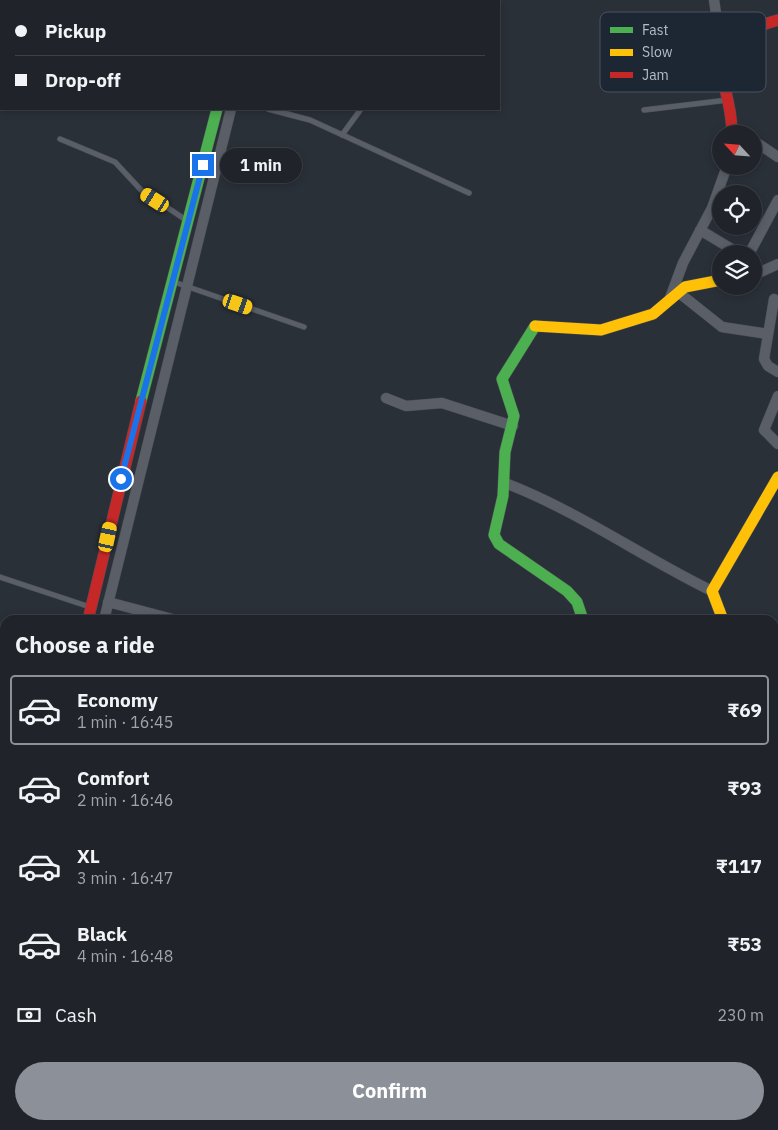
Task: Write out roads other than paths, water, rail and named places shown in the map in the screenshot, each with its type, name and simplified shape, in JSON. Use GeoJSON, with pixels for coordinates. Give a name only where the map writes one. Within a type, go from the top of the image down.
{"type":"FeatureCollection","features":[{"type":"Feature","properties":{"kind":"main road"},"geometry":{"type":"LineString","coordinates":[[766,24],[778,20]]}},
{"type":"Feature","properties":{"kind":"main road"},"geometry":{"type":"LineString","coordinates":[[726,92],[732,125]]}},
{"type":"Feature","properties":{"kind":"main road"},"geometry":{"type":"LineString","coordinates":[[89,615],[116,498],[174,282],[217,110]]}},
{"type":"Feature","properties":{"kind":"main road"},"geometry":{"type":"LineString","coordinates":[[581,615],[577,602],[567,591],[496,541],[494,531],[505,483],[505,452],[514,416],[502,379],[535,326],[601,330],[653,314],[685,286],[712,282]]}},
{"type":"Feature","properties":{"kind":"main road"},"geometry":{"type":"LineString","coordinates":[[721,615],[712,591],[778,477]]}},
{"type":"Feature","properties":{"kind":"street"},"geometry":{"type":"LineString","coordinates":[[105,615],[231,110]]}},
{"type":"Feature","properties":{"kind":"street"},"geometry":{"type":"LineString","coordinates":[[762,146],[778,157]]}},
{"type":"Feature","properties":{"kind":"street"},"geometry":{"type":"LineString","coordinates":[[724,175],[712,208],[682,262],[674,296],[722,327],[768,334]]}},
{"type":"Feature","properties":{"kind":"street"},"geometry":{"type":"LineString","coordinates":[[754,245],[778,200]]}},
{"type":"Feature","properties":{"kind":"street"},"geometry":{"type":"LineString","coordinates":[[700,230],[725,245]]}},
{"type":"Feature","properties":{"kind":"street"},"geometry":{"type":"LineString","coordinates":[[762,271],[778,264]]}},
{"type":"Feature","properties":{"kind":"street"},"geometry":{"type":"LineString","coordinates":[[774,299],[765,363],[778,372]]}},
{"type":"Feature","properties":{"kind":"street"},"geometry":{"type":"LineString","coordinates":[[778,396],[764,430],[778,444]]}},
{"type":"Feature","properties":{"kind":"street"},"geometry":{"type":"LineString","coordinates":[[386,398],[406,406],[442,403],[513,426]]}},
{"type":"Feature","properties":{"kind":"street"},"geometry":{"type":"LineString","coordinates":[[505,483],[552,503],[712,591]]}},
{"type":"Feature","properties":{"kind":"street"},"geometry":{"type":"LineString","coordinates":[[108,602],[157,615]]}},
{"type":"Feature","properties":{"kind":"lane"},"geometry":{"type":"LineString","coordinates":[[644,110],[728,100]]}},
{"type":"Feature","properties":{"kind":"lane"},"geometry":{"type":"LineString","coordinates":[[272,110],[310,120],[469,193]]}},
{"type":"Feature","properties":{"kind":"lane"},"geometry":{"type":"LineString","coordinates":[[342,135],[360,110]]}},
{"type":"Feature","properties":{"kind":"lane"},"geometry":{"type":"LineString","coordinates":[[60,140],[114,162],[141,190],[189,222]]}},
{"type":"Feature","properties":{"kind":"lane"},"geometry":{"type":"LineString","coordinates":[[174,282],[304,327]]}},
{"type":"Feature","properties":{"kind":"lane"},"geometry":{"type":"LineString","coordinates":[[152,365],[167,369]]}},
{"type":"Feature","properties":{"kind":"lane"},"geometry":{"type":"LineString","coordinates":[[0,577],[91,608]]}}]}
